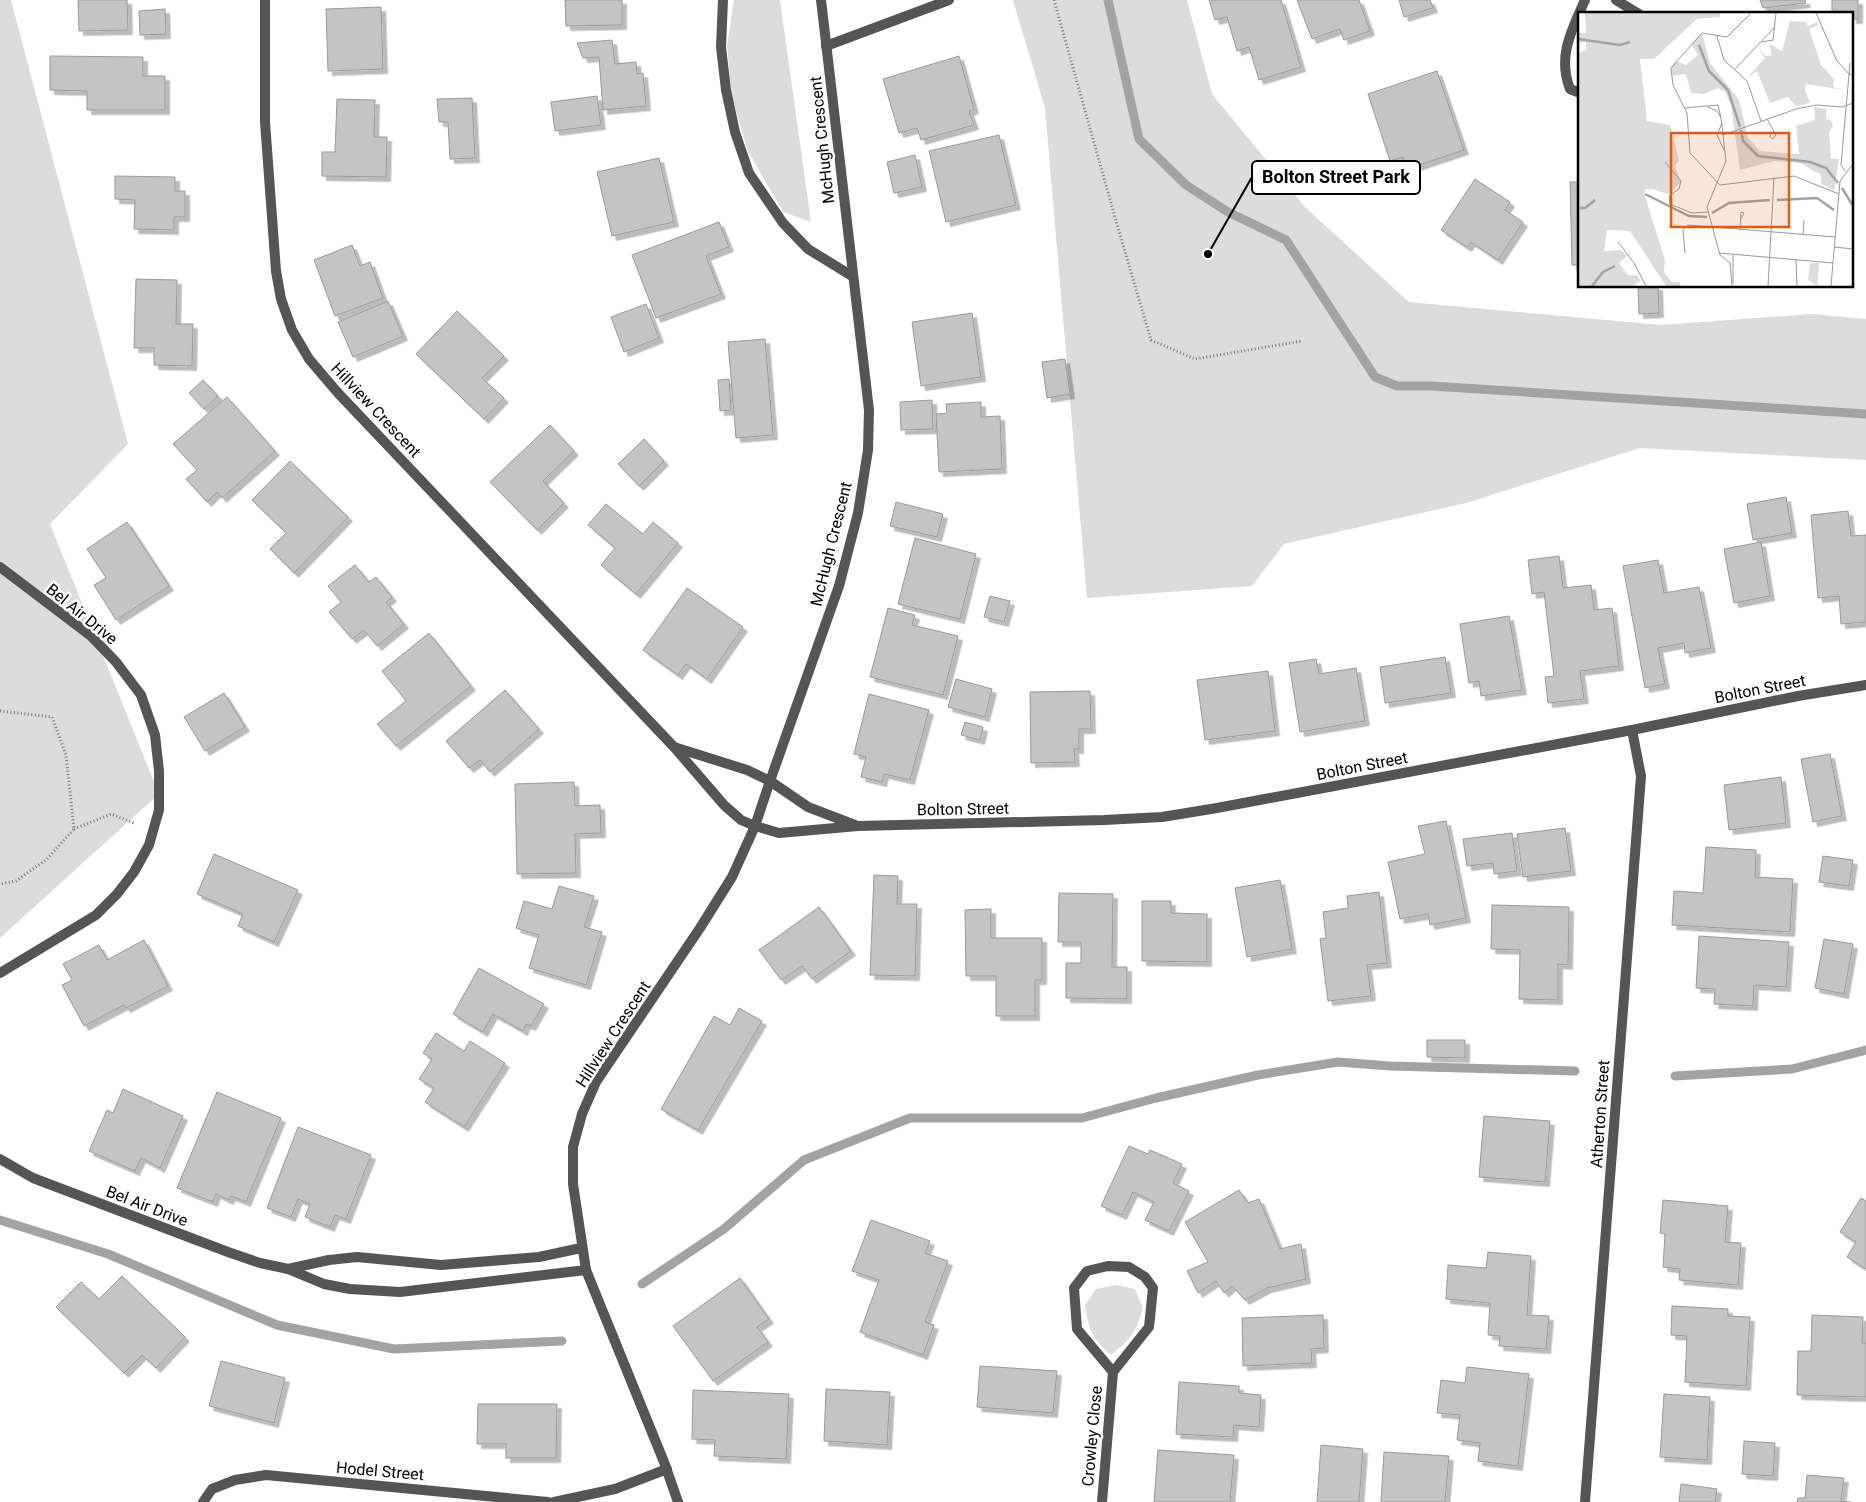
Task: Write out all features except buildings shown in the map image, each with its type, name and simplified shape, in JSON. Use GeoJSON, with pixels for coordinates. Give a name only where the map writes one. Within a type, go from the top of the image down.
{"type":"FeatureCollection","features":[{"type":"Feature","properties":{"kind":"street","name":"Hillview Crescent"},"geometry":{"type":"LineString","coordinates":[[265,0],[265,122],[276,271],[281,299],[292,330],[309,359],[338,393],[674,747],[724,805],[741,820],[755,826]]}},
{"type":"Feature","properties":{"kind":"street"},"geometry":{"type":"LineString","coordinates":[[723,0],[721,47],[726,90],[735,132],[749,173],[783,223],[808,249],[852,276]]}},
{"type":"Feature","properties":{"kind":"street","name":"McHugh Crescent"},"geometry":{"type":"LineString","coordinates":[[770,781],[839,586],[858,513],[868,450],[868,410],[821,0]]}},
{"type":"Feature","properties":{"kind":"street"},"geometry":{"type":"LineString","coordinates":[[826,46],[949,0]]}},
{"type":"Feature","properties":{"kind":"street"},"geometry":{"type":"LineString","coordinates":[[1580,12],[1585,0]]}},
{"type":"Feature","properties":{"kind":"street"},"geometry":{"type":"LineString","coordinates":[[1616,0],[1636,12]]}},
{"type":"Feature","properties":{"kind":"street"},"geometry":{"type":"LineString","coordinates":[[1578,16],[1569,36],[1565,62],[1565,75],[1570,89],[1578,92]]}},
{"type":"Feature","properties":{"kind":"street","name":"Bel Air Drive"},"geometry":{"type":"LineString","coordinates":[[0,568],[91,636],[116,662],[141,696],[155,735],[159,771],[159,810],[149,845],[134,872],[117,894],[96,915],[0,974]]}},
{"type":"Feature","properties":{"kind":"street","name":"Bolton Street"},"geometry":{"type":"LineString","coordinates":[[755,826],[779,833],[858,826],[1162,817],[1632,730],[1798,696],[1866,685]]}},
{"type":"Feature","properties":{"kind":"street","name":"Atherton Street"},"geometry":{"type":"LineString","coordinates":[[1585,1502],[1641,776],[1632,730]]}},
{"type":"Feature","properties":{"kind":"street","name":"Hillview Crescent"},"geometry":{"type":"LineString","coordinates":[[674,747],[747,770],[770,781],[755,826],[732,877],[700,928],[596,1082],[582,1114],[572,1148],[573,1184],[581,1248],[586,1270],[667,1470],[678,1502]]}},
{"type":"Feature","properties":{"kind":"street","name":"Bolton Street"},"geometry":{"type":"LineString","coordinates":[[770,781],[808,806],[858,826]]}},
{"type":"Feature","properties":{"kind":"street","name":"Bel Air Drive"},"geometry":{"type":"LineString","coordinates":[[0,1159],[33,1178],[228,1252],[260,1263],[288,1269],[324,1284],[350,1289],[400,1292],[586,1270]]}},
{"type":"Feature","properties":{"kind":"street","name":"Bel Air Drive"},"geometry":{"type":"LineString","coordinates":[[288,1269],[329,1260],[357,1257],[441,1265],[539,1256],[581,1248]]}},
{"type":"Feature","properties":{"kind":"street","name":"Crowley Close"},"geometry":{"type":"LineString","coordinates":[[1102,1502],[1113,1372],[1149,1327],[1153,1288],[1145,1277],[1130,1267],[1108,1266],[1088,1271],[1074,1288],[1077,1329],[1113,1372]]}},
{"type":"Feature","properties":{"kind":"street"},"geometry":{"type":"LineString","coordinates":[[554,1502],[614,1489],[667,1470]]}},
{"type":"Feature","properties":{"kind":"street","name":"Hodel Street"},"geometry":{"type":"LineString","coordinates":[[203,1502],[212,1489],[235,1480],[266,1475],[548,1502]]}},
{"type":"Feature","properties":{"kind":"path"},"geometry":{"type":"LineString","coordinates":[[1054,0],[1151,340],[1195,359],[1302,340]]}},
{"type":"Feature","properties":{"kind":"path"},"geometry":{"type":"LineString","coordinates":[[0,710],[52,717],[66,755],[74,829]]}},
{"type":"Feature","properties":{"kind":"path"},"geometry":{"type":"LineString","coordinates":[[0,884],[16,881],[47,859],[74,829],[111,814],[153,830]]}},
{"type":"Feature","properties":{"kind":"shaded area"},"geometry":{"type":"Polygon","coordinates":[[[0,0],[11,0],[128,444],[50,524],[159,794],[0,938],[0,0]]]}},
{"type":"Feature","properties":{"kind":"shaded area"},"geometry":{"type":"Polygon","coordinates":[[[734,0],[780,0],[811,222],[783,212],[748,151],[732,98],[727,46],[734,0]]]}},
{"type":"Feature","properties":{"kind":"shaded area"},"geometry":{"type":"Polygon","coordinates":[[[1013,0],[1187,0],[1212,94],[1305,207],[1409,302],[1661,325],[1812,314],[1866,319],[1866,460],[1640,448],[1466,503],[1284,544],[1252,586],[1087,598],[1045,108],[1013,0]]]}},
{"type":"Feature","properties":{"kind":"shaded area"},"geometry":{"type":"Polygon","coordinates":[[[1116,1285],[1135,1289],[1143,1308],[1132,1334],[1111,1355],[1099,1344],[1092,1333],[1085,1305],[1096,1289],[1116,1285]]]}},
{"type":"Feature","properties":{"kind":"waterway"},"geometry":{"type":"LineString","coordinates":[[1108,0],[1139,139],[1186,185],[1228,212],[1286,240],[1375,377],[1397,386],[1431,386],[1866,414]]}},
{"type":"Feature","properties":{"kind":"waterway"},"geometry":{"type":"LineString","coordinates":[[1675,1076],[1792,1069],[1866,1050]]}},
{"type":"Feature","properties":{"kind":"waterway"},"geometry":{"type":"LineString","coordinates":[[642,1284],[724,1229],[804,1160],[910,1118],[1082,1118],[1156,1098],[1258,1075],[1338,1062],[1390,1066],[1575,1071]]}},
{"type":"Feature","properties":{"kind":"waterway"},"geometry":{"type":"LineString","coordinates":[[0,1220],[108,1254],[277,1325],[394,1349],[562,1341]]}},
{"type":"Feature","properties":{"kind":"place","name":"Bolton Street Park"},"geometry":{"type":"Point","coordinates":[1208,254]}}]}
